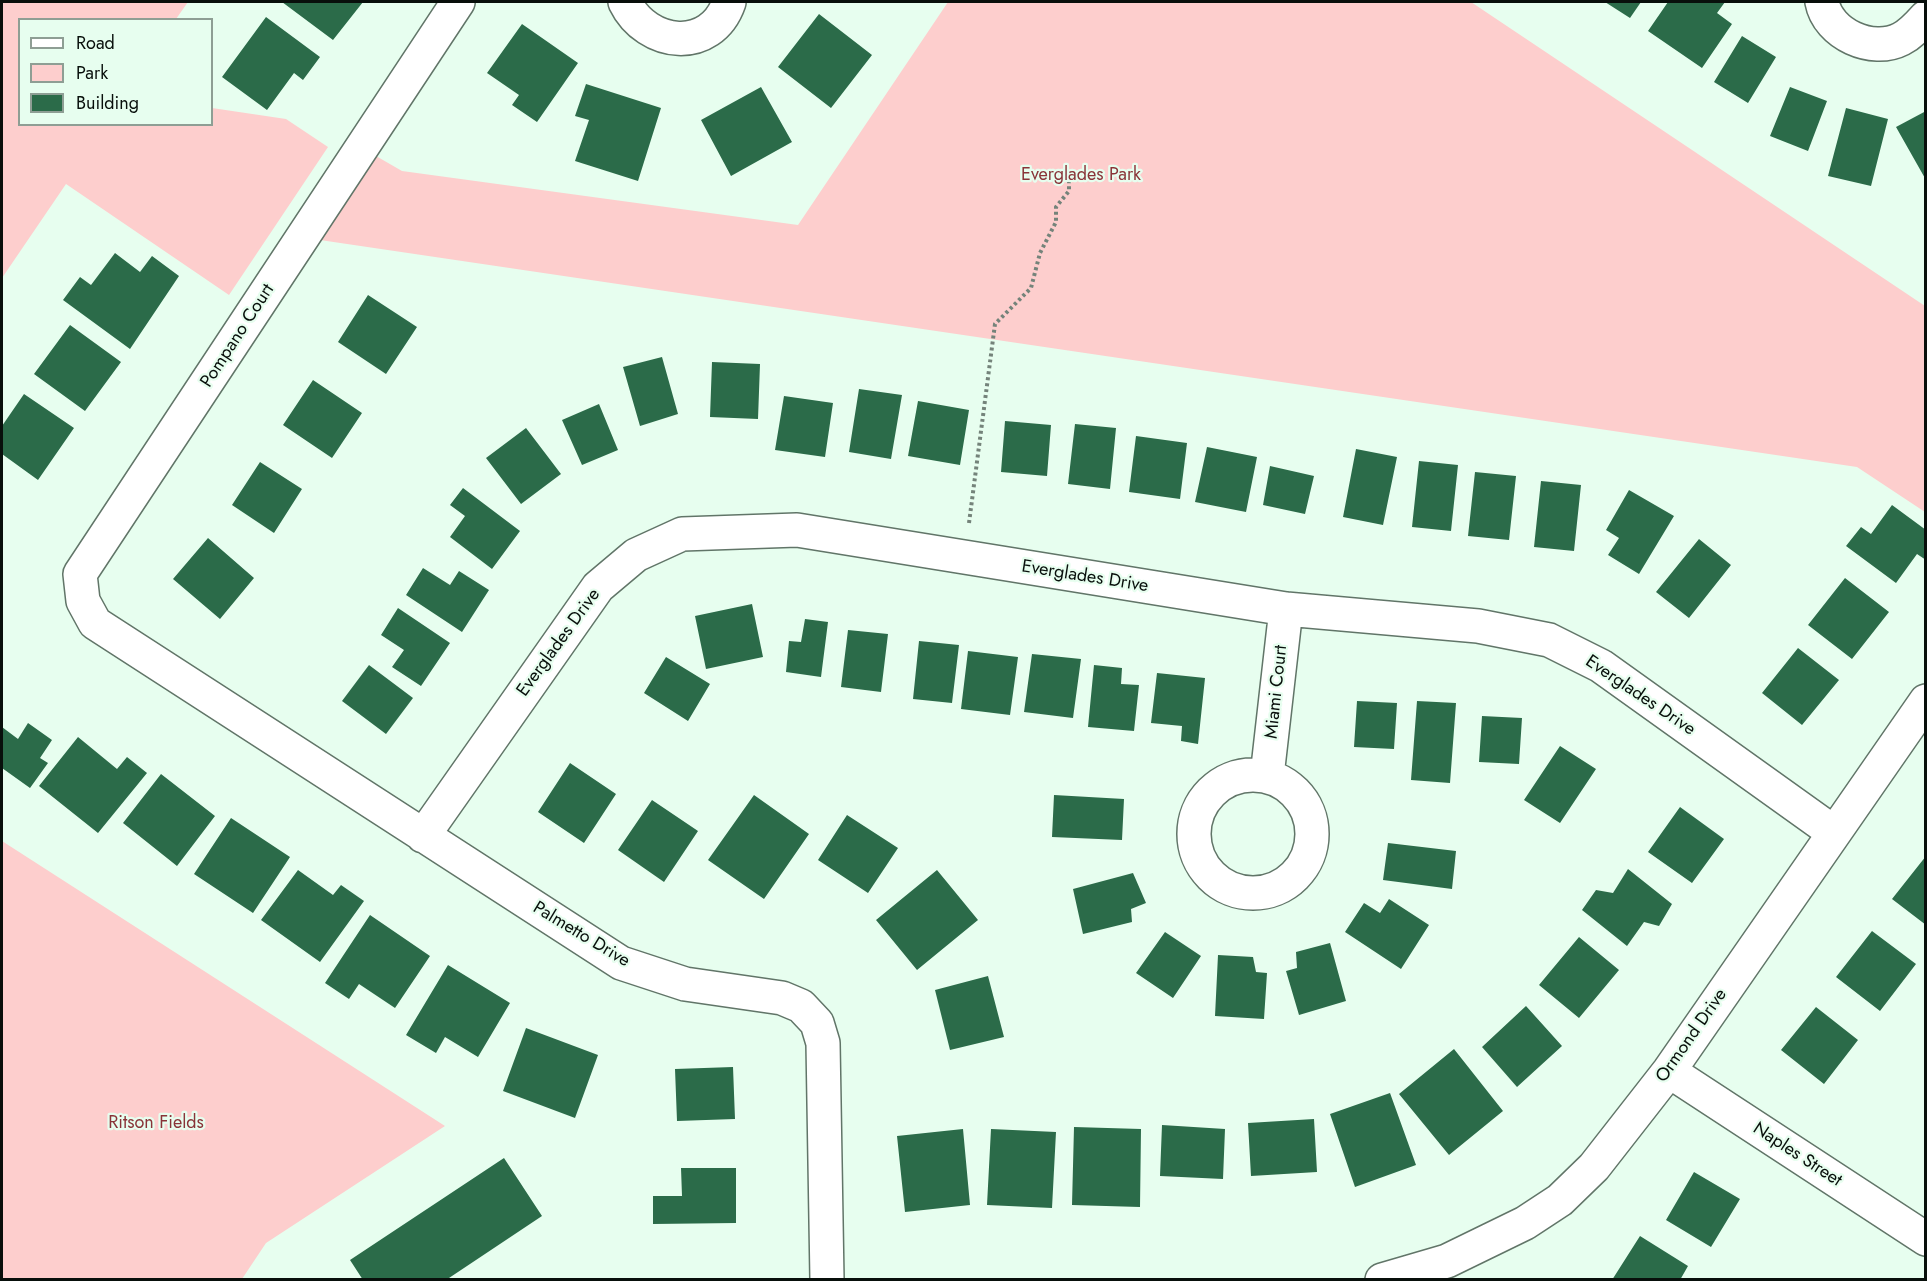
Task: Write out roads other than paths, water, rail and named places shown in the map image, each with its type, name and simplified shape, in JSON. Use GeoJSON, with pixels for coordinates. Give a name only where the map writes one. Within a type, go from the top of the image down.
{"type":"FeatureCollection","features":[{"type":"Feature","properties":{"kind":"street","name":"Pompano Court"},"geometry":{"type":"LineString","coordinates":[[147,657],[95,623],[83,601],[80,574],[458,2]]}},
{"type":"Feature","properties":{"kind":"street"},"geometry":{"type":"LineString","coordinates":[[625,2],[632,16],[646,29],[662,37],[681,39],[699,34],[714,24],[729,2]]}},
{"type":"Feature","properties":{"kind":"street"},"geometry":{"type":"LineString","coordinates":[[1822,2],[1833,24],[1847,36],[1864,43],[1882,44],[1899,40],[1915,30],[1926,17]]}},
{"type":"Feature","properties":{"kind":"street","name":"Everglades Drive"},"geometry":{"type":"LineString","coordinates":[[423,836],[598,587],[636,555],[682,534],[797,530],[1286,609],[1478,626],[1549,640],[1601,666],[1833,832]]}},
{"type":"Feature","properties":{"kind":"street","name":"Miami Court"},"geometry":{"type":"LineString","coordinates":[[1268,776],[1286,609]]}},
{"type":"Feature","properties":{"kind":"street","name":"Palmetto Drive"},"geometry":{"type":"LineString","coordinates":[[147,657],[621,963],[685,984],[782,998],[801,1006],[817,1023],[823,1043],[827,1280]]}},
{"type":"Feature","properties":{"kind":"street","name":"Ormond Drive"},"geometry":{"type":"LineString","coordinates":[[1382,1280],[1447,1261],[1525,1223],[1560,1200],[1594,1167],[1669,1071],[1833,832],[1926,702]]}},
{"type":"Feature","properties":{"kind":"street","name":"Naples Street"},"geometry":{"type":"LineString","coordinates":[[1669,1071],[1926,1239]]}},
{"type":"Feature","properties":{"kind":"park label","name":"Everglades Park"},"geometry":{"type":"Point","coordinates":[1081,176]}},
{"type":"Feature","properties":{"kind":"park label","name":"Ritson Fields"},"geometry":{"type":"Point","coordinates":[156,1124]}}]}
